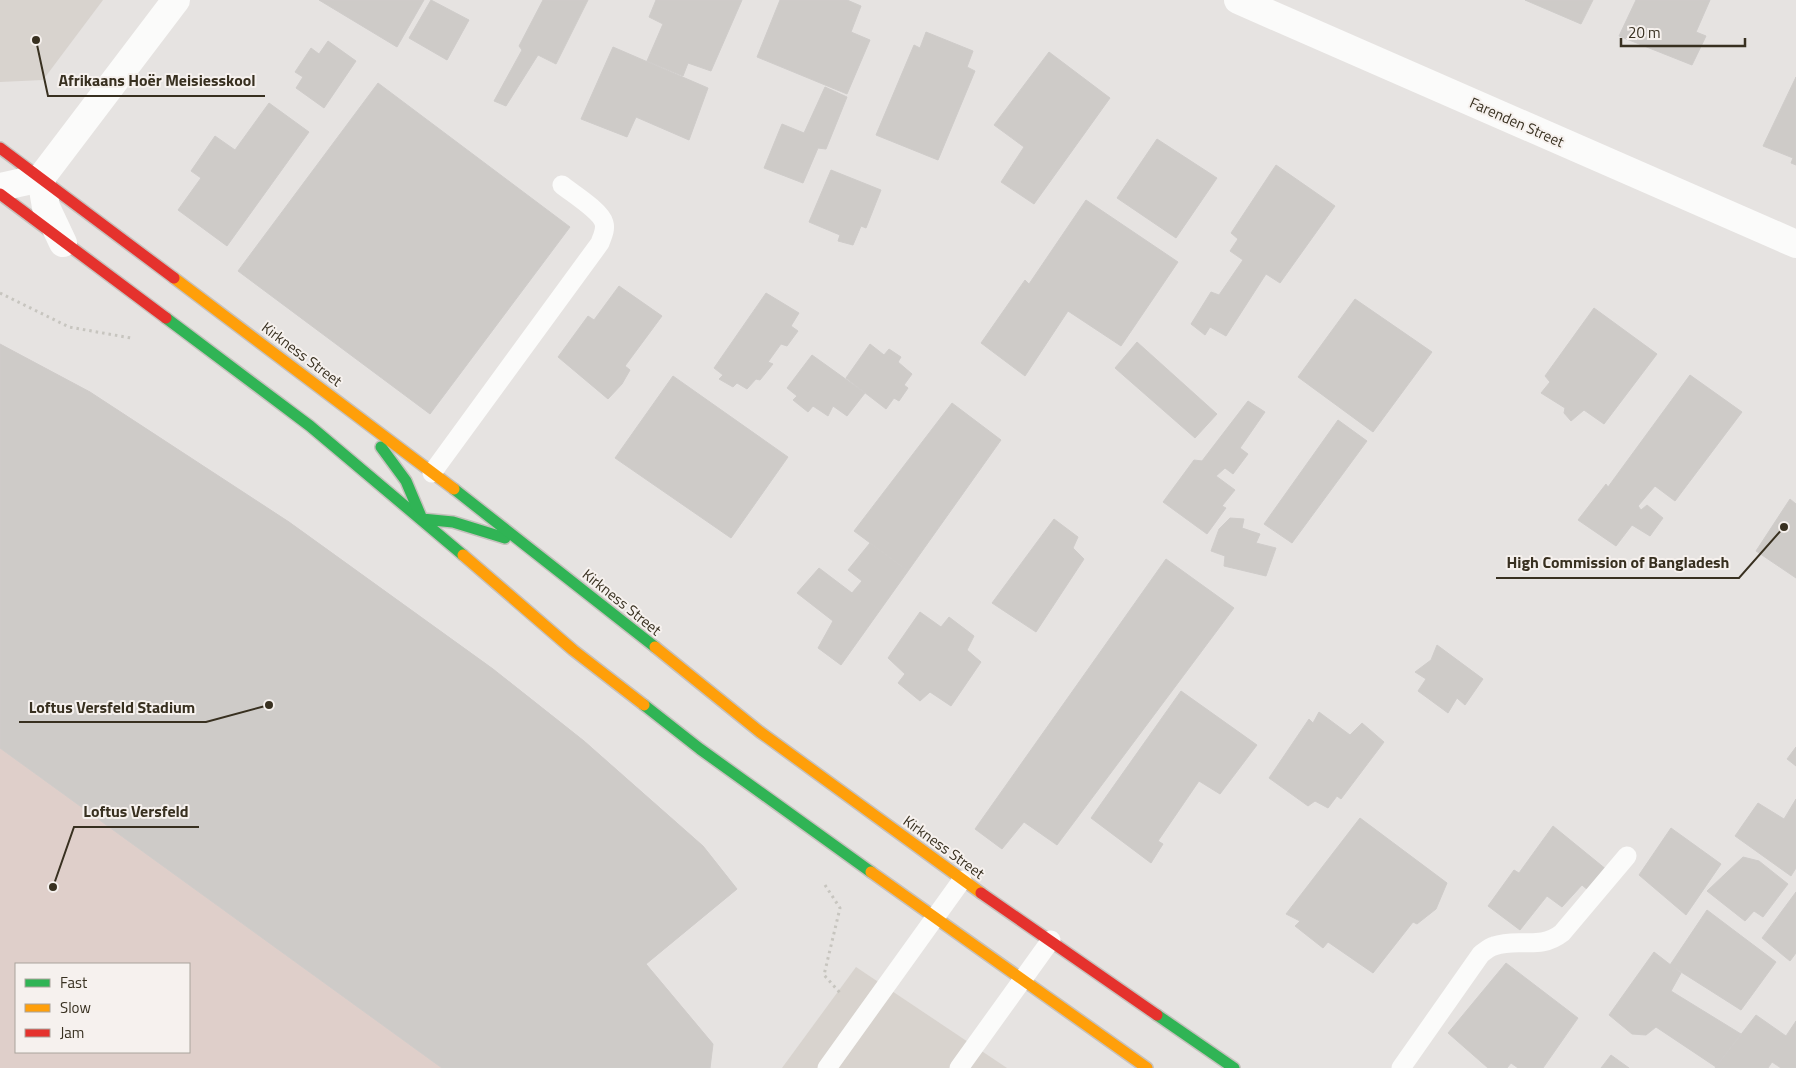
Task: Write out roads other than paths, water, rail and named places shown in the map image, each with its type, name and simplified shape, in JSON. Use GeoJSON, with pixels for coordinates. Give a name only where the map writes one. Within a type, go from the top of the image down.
{"type":"FeatureCollection","features":[{"type":"Feature","properties":{"kind":"street"},"geometry":{"type":"LineString","coordinates":[[0,187],[41,178],[176,0]]}},
{"type":"Feature","properties":{"kind":"street","name":"Farenden Street"},"geometry":{"type":"LineString","coordinates":[[1238,0],[1796,244]]}},
{"type":"Feature","properties":{"kind":"street","name":"Kirkness Street"},"geometry":{"type":"LineString","coordinates":[[0,148],[335,398],[538,553],[760,732],[962,880],[1234,1068]]}},
{"type":"Feature","properties":{"kind":"street"},"geometry":{"type":"LineString","coordinates":[[41,178],[46,207],[63,243]]}},
{"type":"Feature","properties":{"kind":"street"},"geometry":{"type":"LineString","coordinates":[[0,194],[310,426],[422,519],[573,650],[700,749],[1022,981],[1147,1068]]}},
{"type":"Feature","properties":{"kind":"street"},"geometry":{"type":"LineString","coordinates":[[335,398],[397,465],[409,484],[422,519]]}},
{"type":"Feature","properties":{"kind":"street"},"geometry":{"type":"LineString","coordinates":[[422,519],[453,522],[477,528],[503,537],[538,553]]}},
{"type":"Feature","properties":{"kind":"lane"},"geometry":{"type":"LineString","coordinates":[[432,473],[600,243],[604,232],[604,222],[595,212],[562,185]]}},
{"type":"Feature","properties":{"kind":"lane"},"geometry":{"type":"LineString","coordinates":[[1401,1068],[1481,954],[1494,946],[1510,943],[1537,944],[1553,941],[1562,933],[1627,856]]}},
{"type":"Feature","properties":{"kind":"lane"},"geometry":{"type":"LineString","coordinates":[[827,1068],[962,880]]}},
{"type":"Feature","properties":{"kind":"lane"},"geometry":{"type":"LineString","coordinates":[[959,1068],[1051,940]]}},
{"type":"Feature","properties":{"kind":"place","name":"Afrikaans Hoër Meisiesskool"},"geometry":{"type":"Point","coordinates":[36,40]}},
{"type":"Feature","properties":{"kind":"place","name":"High Commission of Bangladesh"},"geometry":{"type":"Point","coordinates":[1784,527]}},
{"type":"Feature","properties":{"kind":"place","name":"Loftus Versfeld Stadium"},"geometry":{"type":"Point","coordinates":[269,705]}},
{"type":"Feature","properties":{"kind":"place","name":"Loftus Versfeld"},"geometry":{"type":"Point","coordinates":[53,887]}}]}
